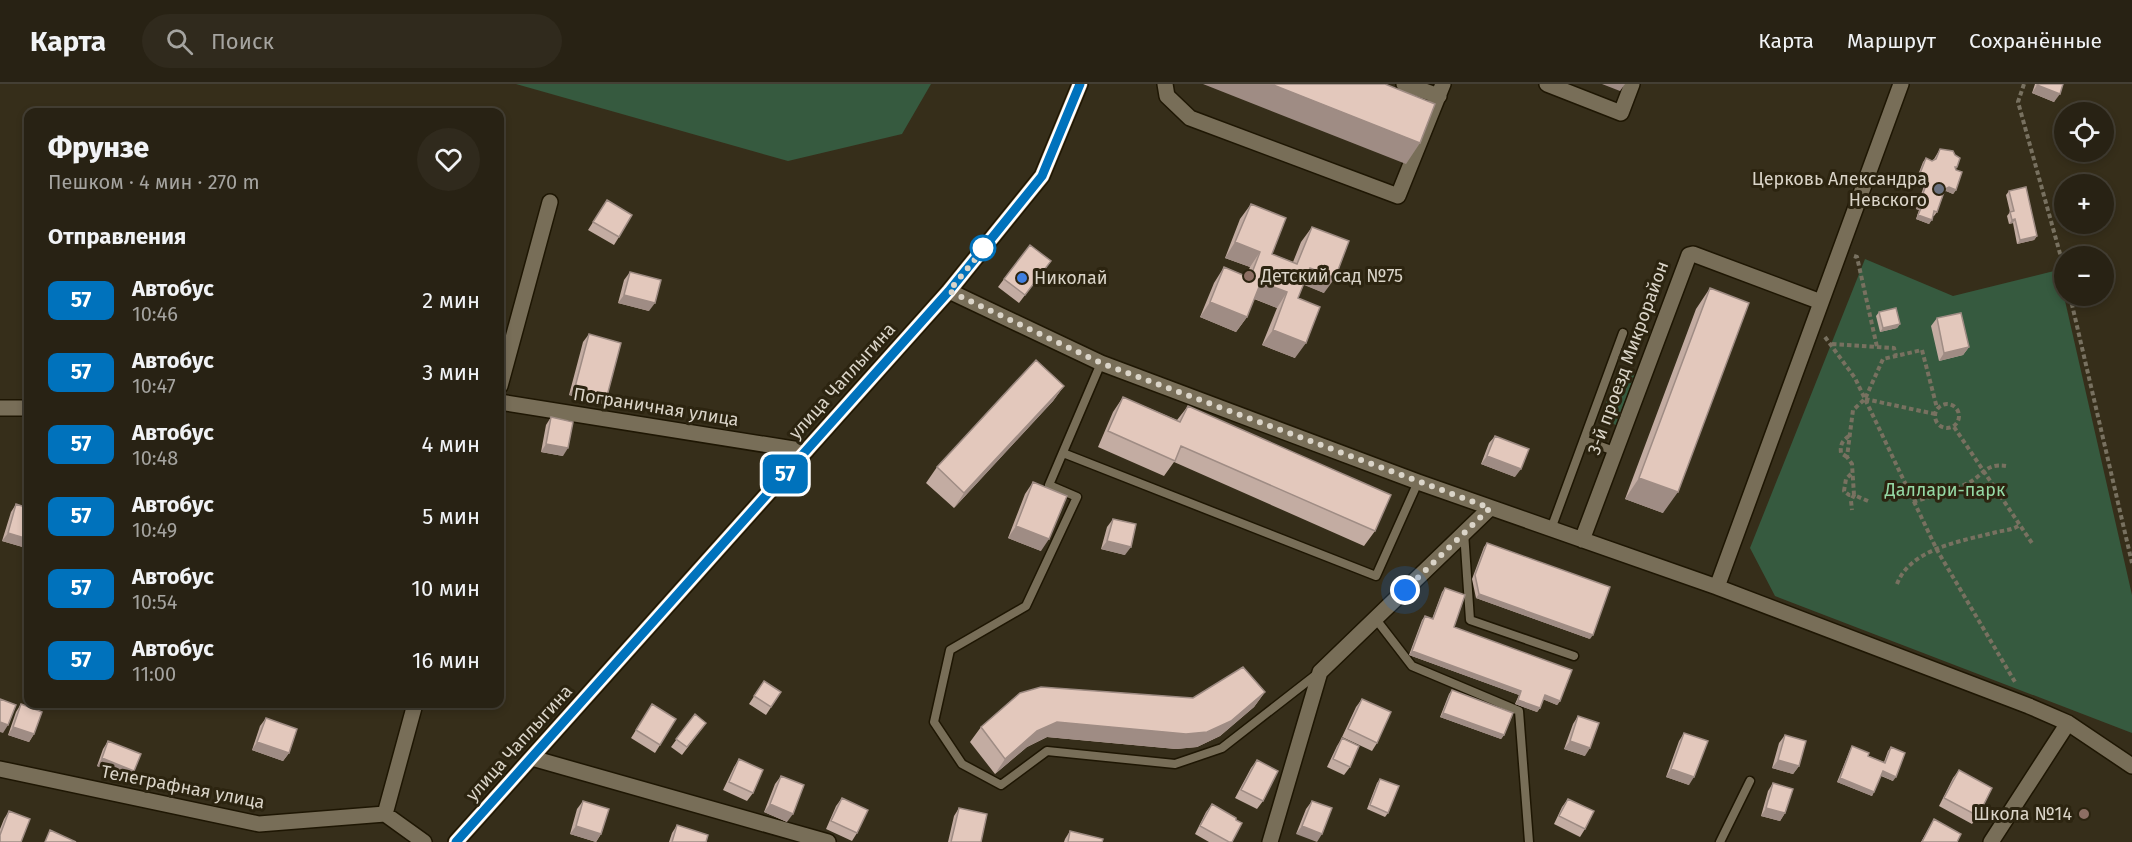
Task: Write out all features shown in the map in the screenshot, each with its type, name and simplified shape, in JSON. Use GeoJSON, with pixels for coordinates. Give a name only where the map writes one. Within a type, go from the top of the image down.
{"type":"FeatureCollection","features":[{"type":"Feature","properties":{"kind":"main road","name":"улица Чаплыгина"},"geometry":{"type":"LineString","coordinates":[[456,842],[949,291],[1042,176],[1080,84]]}},
{"type":"Feature","properties":{"kind":"street"},"geometry":{"type":"LineString","coordinates":[[1165,84],[1167,96],[1190,118],[1398,196],[1441,90],[1404,84]]}},
{"type":"Feature","properties":{"kind":"street"},"geometry":{"type":"LineString","coordinates":[[1547,84],[1621,113],[1632,84]]}},
{"type":"Feature","properties":{"kind":"street"},"geometry":{"type":"LineString","coordinates":[[1717,587],[1901,84]]}},
{"type":"Feature","properties":{"kind":"street"},"geometry":{"type":"LineString","coordinates":[[504,371],[550,202]]}},
{"type":"Feature","properties":{"kind":"street","name":"3-й проезд Микрорайон"},"geometry":{"type":"LineString","coordinates":[[1581,540],[1689,255],[1821,302]]}},
{"type":"Feature","properties":{"kind":"street"},"geometry":{"type":"LineString","coordinates":[[949,291],[1101,363],[1418,482],[1717,587],[2029,706],[2068,723],[2132,766]]}},
{"type":"Feature","properties":{"kind":"street","name":"Пограничная улица"},"geometry":{"type":"LineString","coordinates":[[504,403],[806,451]]}},
{"type":"Feature","properties":{"kind":"street"},"geometry":{"type":"LineString","coordinates":[[0,408],[24,408]]}},
{"type":"Feature","properties":{"kind":"street"},"geometry":{"type":"LineString","coordinates":[[1270,842],[1320,672],[1490,508]]}},
{"type":"Feature","properties":{"kind":"street"},"geometry":{"type":"LineString","coordinates":[[414,708],[385,814],[424,842]]}},
{"type":"Feature","properties":{"kind":"street"},"geometry":{"type":"LineString","coordinates":[[1991,842],[2068,723]]}},
{"type":"Feature","properties":{"kind":"street"},"geometry":{"type":"LineString","coordinates":[[532,758],[828,842]]}},
{"type":"Feature","properties":{"kind":"street","name":"Телеграфная улица"},"geometry":{"type":"LineString","coordinates":[[0,769],[259,824],[385,814]]}},
{"type":"Feature","properties":{"kind":"lane"},"geometry":{"type":"LineString","coordinates":[[1551,529],[1623,333]]}},
{"type":"Feature","properties":{"kind":"lane"},"geometry":{"type":"LineString","coordinates":[[1101,363],[1049,485],[1077,497],[1026,606],[950,650],[934,722],[962,764],[1001,786],[1047,751],[1175,764],[1222,748],[1320,672]]}},
{"type":"Feature","properties":{"kind":"lane"},"geometry":{"type":"LineString","coordinates":[[1584,440],[1614,451]]}},
{"type":"Feature","properties":{"kind":"lane"},"geometry":{"type":"LineString","coordinates":[[1063,453],[1376,576],[1418,482]]}},
{"type":"Feature","properties":{"kind":"lane"},"geometry":{"type":"LineString","coordinates":[[1464,532],[1470,620],[1574,656]]}},
{"type":"Feature","properties":{"kind":"lane"},"geometry":{"type":"LineString","coordinates":[[1375,618],[1412,666],[1519,711],[1529,842]]}},
{"type":"Feature","properties":{"kind":"lane"},"geometry":{"type":"LineString","coordinates":[[1720,842],[1750,781]]}},
{"type":"Feature","properties":{"kind":"path"},"geometry":{"type":"LineString","coordinates":[[2024,84],[2018,102],[2058,246]]}},
{"type":"Feature","properties":{"kind":"path"},"geometry":{"type":"LineString","coordinates":[[1840,249],[1857,257],[1877,347]]}},
{"type":"Feature","properties":{"kind":"path"},"geometry":{"type":"LineString","coordinates":[[2072,306],[2132,563]]}},
{"type":"Feature","properties":{"kind":"path"},"geometry":{"type":"LineString","coordinates":[[1813,323],[1855,378],[1937,550],[2029,706]]}},
{"type":"Feature","properties":{"kind":"path"},"geometry":{"type":"LineString","coordinates":[[1831,344],[1894,348],[1896,356]]}},
{"type":"Feature","properties":{"kind":"path"},"geometry":{"type":"LineString","coordinates":[[1847,457],[1851,443],[1849,436],[1853,410],[1864,399],[1883,359],[1922,350],[1937,408],[1935,414],[1937,425],[1942,428],[1954,427]]}},
{"type":"Feature","properties":{"kind":"path"},"geometry":{"type":"LineString","coordinates":[[1864,399],[1935,414]]}},
{"type":"Feature","properties":{"kind":"path"},"geometry":{"type":"LineString","coordinates":[[1937,408],[1948,404],[1958,411],[1959,417],[1954,427]]}},
{"type":"Feature","properties":{"kind":"path"},"geometry":{"type":"LineString","coordinates":[[1954,427],[2032,543]]}},
{"type":"Feature","properties":{"kind":"path"},"geometry":{"type":"LineString","coordinates":[[1849,436],[1842,441],[1840,447],[1841,453],[1852,464],[1851,474],[1854,480],[1852,510]]}},
{"type":"Feature","properties":{"kind":"path"},"geometry":{"type":"LineString","coordinates":[[1913,502],[1970,483],[1983,471],[1996,465],[2006,466]]}},
{"type":"Feature","properties":{"kind":"path"},"geometry":{"type":"LineString","coordinates":[[1851,474],[1846,479],[1844,491],[1868,501]]}},
{"type":"Feature","properties":{"kind":"path"},"geometry":{"type":"LineString","coordinates":[[1897,584],[1901,574],[1913,561],[1937,550],[1996,532],[2013,530],[2020,525]]}},
{"type":"Feature","properties":{"kind":"green space"},"geometry":{"type":"Polygon","coordinates":[[[516,84],[931,84],[902,134],[788,161],[516,84]]]}},
{"type":"Feature","properties":{"kind":"green space","name":"Даллари-парк"},"geometry":{"type":"Polygon","coordinates":[[[1865,259],[1953,296],[2054,271],[2054,306],[2066,306],[2132,595],[2132,733],[1775,596],[1750,548],[1865,259]]]}},
{"type":"Feature","properties":{"kind":"green space"},"geometry":{"type":"Polygon","coordinates":[[[1619,369],[1635,374],[1616,425],[1600,419],[1619,369]]]}},
{"type":"Feature","properties":{"kind":"building"},"geometry":{"type":"Polygon","coordinates":[[[1271,84],[1385,84],[1435,104],[1420,143],[1271,84]]]}},
{"type":"Feature","properties":{"kind":"building"},"geometry":{"type":"Polygon","coordinates":[[[2038,84],[2063,84],[2060,94],[2038,84]]]}},
{"type":"Feature","properties":{"kind":"building","name":"Церковь Александра Невского"},"geometry":{"type":"Polygon","coordinates":[[[1940,149],[1953,151],[1960,158],[1955,167],[1956,170],[1962,172],[1956,190],[1949,187],[1945,189],[1932,220],[1918,215],[1927,182],[1925,178],[1919,176],[1926,158],[1932,161],[1936,159],[1940,149]]]}},
{"type":"Feature","properties":{"kind":"building"},"geometry":{"type":"Polygon","coordinates":[[[2026,187],[2037,236],[2020,240],[2015,219],[2012,220],[2010,212],[2014,211],[2009,191],[2026,187]]]}},
{"type":"Feature","properties":{"kind":"building"},"geometry":{"type":"Polygon","coordinates":[[[607,200],[632,215],[619,237],[593,222],[607,200]]]}},
{"type":"Feature","properties":{"kind":"building"},"geometry":{"type":"Polygon","coordinates":[[[1251,204],[1286,218],[1272,254],[1297,264],[1312,227],[1349,241],[1335,278],[1310,268],[1298,298],[1320,307],[1306,343],[1273,330],[1287,292],[1261,282],[1247,317],[1210,302],[1224,267],[1250,278],[1260,252],[1235,242],[1251,204]]]}},
{"type":"Feature","properties":{"kind":"building","name":"Николай"},"geometry":{"type":"Polygon","coordinates":[[[1030,245],[1051,261],[1025,295],[1004,279],[1030,245]]]}},
{"type":"Feature","properties":{"kind":"building"},"geometry":{"type":"Polygon","coordinates":[[[630,272],[661,280],[655,303],[624,295],[630,272]]]}},
{"type":"Feature","properties":{"kind":"building"},"geometry":{"type":"Polygon","coordinates":[[[1710,288],[1749,303],[1678,492],[1639,478],[1710,288]]]}},
{"type":"Feature","properties":{"kind":"building"},"geometry":{"type":"Polygon","coordinates":[[[1896,308],[1900,324],[1883,328],[1879,312],[1896,308]]]}},
{"type":"Feature","properties":{"kind":"building"},"geometry":{"type":"Polygon","coordinates":[[[1961,313],[1969,347],[1944,353],[1937,318],[1961,313]]]}},
{"type":"Feature","properties":{"kind":"building"},"geometry":{"type":"Polygon","coordinates":[[[589,334],[621,343],[607,396],[575,387],[589,334]]]}},
{"type":"Feature","properties":{"kind":"building"},"geometry":{"type":"Polygon","coordinates":[[[1036,360],[1064,386],[964,493],[937,467],[1036,360]]]}},
{"type":"Feature","properties":{"kind":"building"},"geometry":{"type":"Polygon","coordinates":[[[1123,397],[1180,422],[1188,406],[1391,495],[1375,531],[1181,446],[1175,461],[1108,431],[1123,397]]]}},
{"type":"Feature","properties":{"kind":"building"},"geometry":{"type":"Polygon","coordinates":[[[551,417],[573,422],[568,448],[546,444],[551,417]]]}},
{"type":"Feature","properties":{"kind":"building"},"geometry":{"type":"Polygon","coordinates":[[[1495,436],[1529,449],[1521,469],[1487,456],[1495,436]]]}},
{"type":"Feature","properties":{"kind":"building"},"geometry":{"type":"Polygon","coordinates":[[[1033,482],[1067,496],[1049,539],[1016,526],[1033,482]]]}},
{"type":"Feature","properties":{"kind":"building"},"geometry":{"type":"Polygon","coordinates":[[[16,504],[24,507],[24,538],[8,533],[16,504]]]}},
{"type":"Feature","properties":{"kind":"building"},"geometry":{"type":"Polygon","coordinates":[[[1113,519],[1136,524],[1131,547],[1107,541],[1113,519]]]}},
{"type":"Feature","properties":{"kind":"building"},"geometry":{"type":"Polygon","coordinates":[[[1487,543],[1610,587],[1593,635],[1479,594],[1475,575],[1487,543]]]}},
{"type":"Feature","properties":{"kind":"building"},"geometry":{"type":"Polygon","coordinates":[[[1445,588],[1465,595],[1454,627],[1572,670],[1560,701],[1545,695],[1540,708],[1518,700],[1521,691],[1412,651],[1425,616],[1433,619],[1445,588]]]}},
{"type":"Feature","properties":{"kind":"building"},"geometry":{"type":"Polygon","coordinates":[[[1243,667],[1265,692],[1231,721],[1207,732],[1186,734],[1057,722],[1037,731],[1005,759],[981,727],[1020,693],[1041,687],[1193,698],[1243,667]]]}},
{"type":"Feature","properties":{"kind":"building"},"geometry":{"type":"Polygon","coordinates":[[[764,681],[781,692],[771,707],[754,696],[764,681]]]}},
{"type":"Feature","properties":{"kind":"building"},"geometry":{"type":"Polygon","coordinates":[[[1452,690],[1513,713],[1504,735],[1443,713],[1452,690]]]}},
{"type":"Feature","properties":{"kind":"building"},"geometry":{"type":"Polygon","coordinates":[[[0,699],[16,705],[8,725],[0,722],[0,699]]]}},
{"type":"Feature","properties":{"kind":"building"},"geometry":{"type":"Polygon","coordinates":[[[1362,699],[1391,712],[1377,743],[1348,729],[1362,699]]]}},
{"type":"Feature","properties":{"kind":"building"},"geometry":{"type":"Polygon","coordinates":[[[21,704],[24,708],[42,712],[34,734],[13,727],[21,704]]]}},
{"type":"Feature","properties":{"kind":"building"},"geometry":{"type":"Polygon","coordinates":[[[652,704],[676,719],[660,745],[636,730],[652,704]]]}},
{"type":"Feature","properties":{"kind":"building"},"geometry":{"type":"Polygon","coordinates":[[[695,714],[706,723],[687,747],[676,739],[695,714]]]}},
{"type":"Feature","properties":{"kind":"building"},"geometry":{"type":"Polygon","coordinates":[[[1578,716],[1599,723],[1590,748],[1570,741],[1578,716]]]}},
{"type":"Feature","properties":{"kind":"building"},"geometry":{"type":"Polygon","coordinates":[[[266,718],[297,729],[289,753],[257,742],[266,718]]]}},
{"type":"Feature","properties":{"kind":"building"},"geometry":{"type":"Polygon","coordinates":[[[1684,733],[1708,741],[1694,777],[1671,769],[1684,733]]]}},
{"type":"Feature","properties":{"kind":"building"},"geometry":{"type":"Polygon","coordinates":[[[1785,735],[1806,741],[1799,766],[1778,760],[1785,735]]]}},
{"type":"Feature","properties":{"kind":"building"},"geometry":{"type":"Polygon","coordinates":[[[1342,738],[1359,746],[1350,767],[1333,759],[1342,738]]]}},
{"type":"Feature","properties":{"kind":"building"},"geometry":{"type":"Polygon","coordinates":[[[108,741],[141,754],[134,771],[102,758],[108,741]]]}},
{"type":"Feature","properties":{"kind":"building"},"geometry":{"type":"Polygon","coordinates":[[[1852,746],[1885,763],[1891,747],[1905,753],[1896,777],[1883,771],[1874,792],[1840,778],[1852,746]]]}},
{"type":"Feature","properties":{"kind":"building"},"geometry":{"type":"Polygon","coordinates":[[[739,759],[763,770],[753,793],[729,782],[739,759]]]}},
{"type":"Feature","properties":{"kind":"building"},"geometry":{"type":"Polygon","coordinates":[[[1257,760],[1278,771],[1263,801],[1241,790],[1257,760]]]}},
{"type":"Feature","properties":{"kind":"building"},"geometry":{"type":"Polygon","coordinates":[[[1959,770],[1992,788],[1978,816],[1944,798],[1959,770]]]}},
{"type":"Feature","properties":{"kind":"building"},"geometry":{"type":"Polygon","coordinates":[[[781,776],[804,785],[793,814],[770,804],[781,776]]]}},
{"type":"Feature","properties":{"kind":"building"},"geometry":{"type":"Polygon","coordinates":[[[1380,779],[1399,786],[1388,813],[1370,805],[1380,779]]]}},
{"type":"Feature","properties":{"kind":"building"},"geometry":{"type":"Polygon","coordinates":[[[1773,783],[1793,789],[1785,813],[1766,808],[1773,783]]]}},
{"type":"Feature","properties":{"kind":"building"},"geometry":{"type":"Polygon","coordinates":[[[842,798],[868,810],[857,833],[831,821],[842,798]]]}},
{"type":"Feature","properties":{"kind":"building"},"geometry":{"type":"Polygon","coordinates":[[[1568,799],[1594,811],[1585,829],[1559,816],[1568,799]]]}},
{"type":"Feature","properties":{"kind":"building"},"geometry":{"type":"Polygon","coordinates":[[[583,801],[609,809],[601,834],[576,826],[583,801]]]}},
{"type":"Feature","properties":{"kind":"building"},"geometry":{"type":"Polygon","coordinates":[[[1312,801],[1332,808],[1322,834],[1302,826],[1312,801]]]}},
{"type":"Feature","properties":{"kind":"building"},"geometry":{"type":"Polygon","coordinates":[[[1212,804],[1242,823],[1232,842],[1200,826],[1212,804]]]}},
{"type":"Feature","properties":{"kind":"building"},"geometry":{"type":"Polygon","coordinates":[[[959,808],[987,814],[981,842],[951,842],[959,808]]]}},
{"type":"Feature","properties":{"kind":"building"},"geometry":{"type":"Polygon","coordinates":[[[9,811],[30,819],[21,842],[0,842],[0,835],[9,811]]]}},
{"type":"Feature","properties":{"kind":"building"},"geometry":{"type":"Polygon","coordinates":[[[1934,819],[1961,834],[1957,842],[1922,842],[1934,819]]]}},
{"type":"Feature","properties":{"kind":"building"},"geometry":{"type":"Polygon","coordinates":[[[677,825],[708,835],[706,842],[672,842],[677,825]]]}},
{"type":"Feature","properties":{"kind":"building"},"geometry":{"type":"Polygon","coordinates":[[[50,830],[76,842],[45,842],[50,830]]]}},
{"type":"Feature","properties":{"kind":"building"},"geometry":{"type":"Polygon","coordinates":[[[1070,831],[1103,839],[1102,842],[1068,842],[1070,831]]]}},
{"type":"Feature","properties":{"kind":"bus line","name":"57"},"geometry":{"type":"LineString","coordinates":[[456,842],[949,291],[1042,176],[1080,84]]}},
{"type":"Feature","properties":{"kind":"place","name":"Церковь Александра Невского"},"geometry":{"type":"Point","coordinates":[1939,189]}},
{"type":"Feature","properties":{"kind":"place","name":"Детский сад №75"},"geometry":{"type":"Point","coordinates":[1249,276]}},
{"type":"Feature","properties":{"kind":"place","name":"Николай"},"geometry":{"type":"Point","coordinates":[1022,278]}},
{"type":"Feature","properties":{"kind":"place","name":"Школа №14"},"geometry":{"type":"Point","coordinates":[2084,814]}},
{"type":"Feature","properties":{"kind":"route"},"geometry":{"type":"LineString","coordinates":[[983,248],[986,246],[949,291],[1101,363],[1490,508],[1405,590]]}}]}
